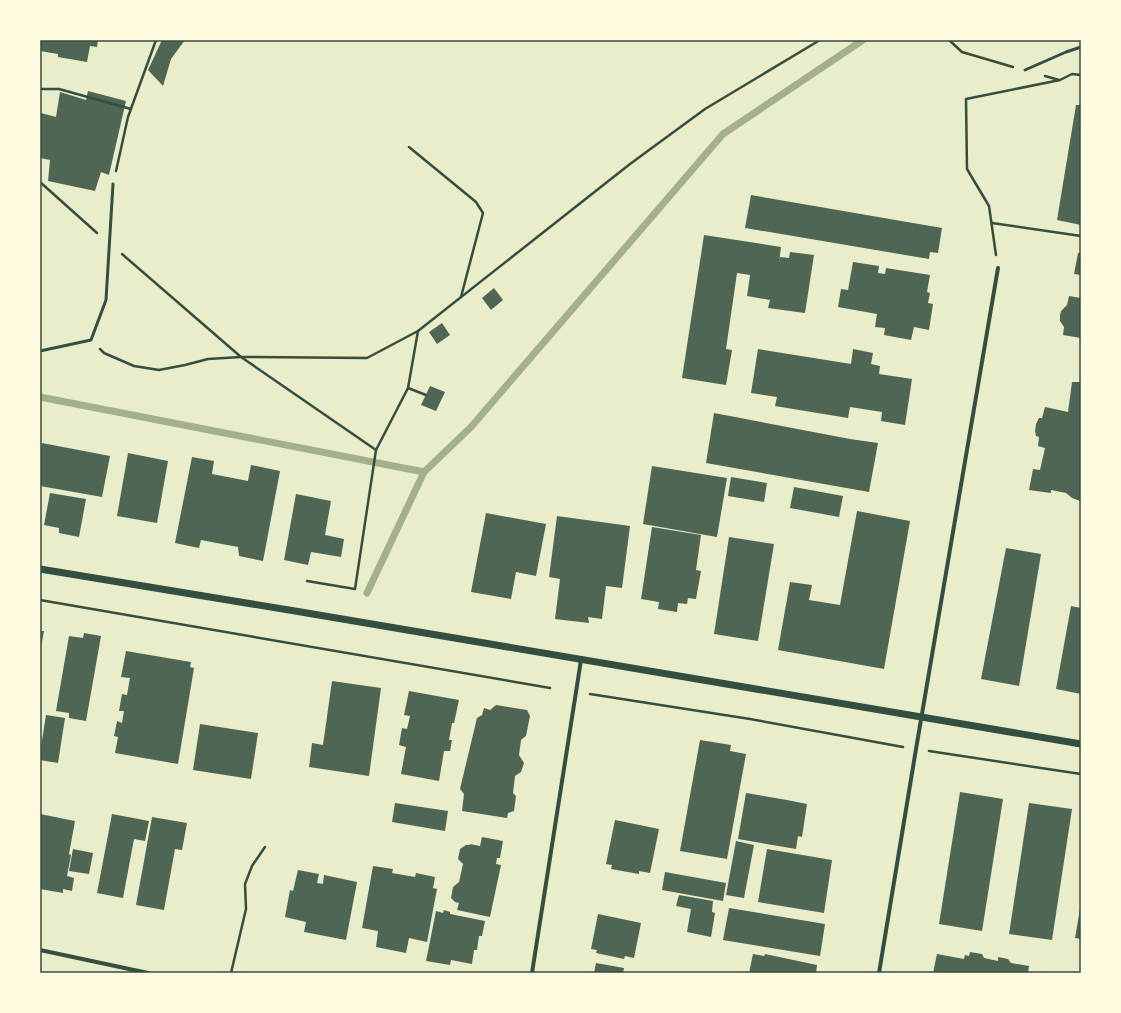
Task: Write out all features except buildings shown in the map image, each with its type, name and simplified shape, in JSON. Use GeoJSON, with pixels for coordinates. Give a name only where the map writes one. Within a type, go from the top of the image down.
{"type":"FeatureCollection","features":[{"type":"Feature","properties":{"kind":"street"},"geometry":{"type":"LineString","coordinates":[[879,973],[998,268]]}},
{"type":"Feature","properties":{"kind":"street"},"geometry":{"type":"LineString","coordinates":[[40,569],[1081,744]]}},
{"type":"Feature","properties":{"kind":"street"},"geometry":{"type":"LineString","coordinates":[[532,973],[580,660]]}},
{"type":"Feature","properties":{"kind":"street"},"geometry":{"type":"LineString","coordinates":[[40,950],[148,973]]}},
{"type":"Feature","properties":{"kind":"lane"},"geometry":{"type":"LineString","coordinates":[[1025,70],[1081,47]]}},
{"type":"Feature","properties":{"kind":"lane"},"geometry":{"type":"LineString","coordinates":[[40,351],[91,340],[106,300],[113,184]]}},
{"type":"Feature","properties":{"kind":"path"},"geometry":{"type":"LineString","coordinates":[[113,184],[128,117],[156,40]]}},
{"type":"Feature","properties":{"kind":"path"},"geometry":{"type":"LineString","coordinates":[[91,340],[104,353],[134,366],[159,370],[208,359],[241,357],[367,358],[418,331],[630,164],[706,108],[820,40]]}},
{"type":"Feature","properties":{"kind":"path"},"geometry":{"type":"LineString","coordinates":[[949,40],[962,52],[1060,80]]}},
{"type":"Feature","properties":{"kind":"path"},"geometry":{"type":"LineString","coordinates":[[998,268],[989,206],[967,169],[966,99],[1060,80],[1072,74],[1081,75]]}},
{"type":"Feature","properties":{"kind":"path"},"geometry":{"type":"LineString","coordinates":[[40,89],[60,89],[131,109]]}},
{"type":"Feature","properties":{"kind":"path"},"geometry":{"type":"LineString","coordinates":[[409,147],[476,202],[483,213],[460,298]]}},
{"type":"Feature","properties":{"kind":"path"},"geometry":{"type":"LineString","coordinates":[[40,182],[241,357],[376,450]]}},
{"type":"Feature","properties":{"kind":"path"},"geometry":{"type":"LineString","coordinates":[[992,223],[1081,236]]}},
{"type":"Feature","properties":{"kind":"path"},"geometry":{"type":"LineString","coordinates":[[307,581],[355,589],[376,450],[408,388],[418,331]]}},
{"type":"Feature","properties":{"kind":"path"},"geometry":{"type":"LineString","coordinates":[[408,388],[426,395]]}},
{"type":"Feature","properties":{"kind":"path"},"geometry":{"type":"LineString","coordinates":[[40,600],[550,688]]}},
{"type":"Feature","properties":{"kind":"path"},"geometry":{"type":"LineString","coordinates":[[594,695],[750,719],[898,746]]}},
{"type":"Feature","properties":{"kind":"path"},"geometry":{"type":"LineString","coordinates":[[938,753],[1081,774]]}},
{"type":"Feature","properties":{"kind":"path"},"geometry":{"type":"LineString","coordinates":[[231,973],[246,909],[244,884],[252,866],[265,848]]}},
{"type":"Feature","properties":{"kind":"waterway"},"geometry":{"type":"LineString","coordinates":[[40,397],[424,472],[471,427],[723,134],[863,40]]}},
{"type":"Feature","properties":{"kind":"waterway"},"geometry":{"type":"LineString","coordinates":[[367,593],[424,472]]}}]}
